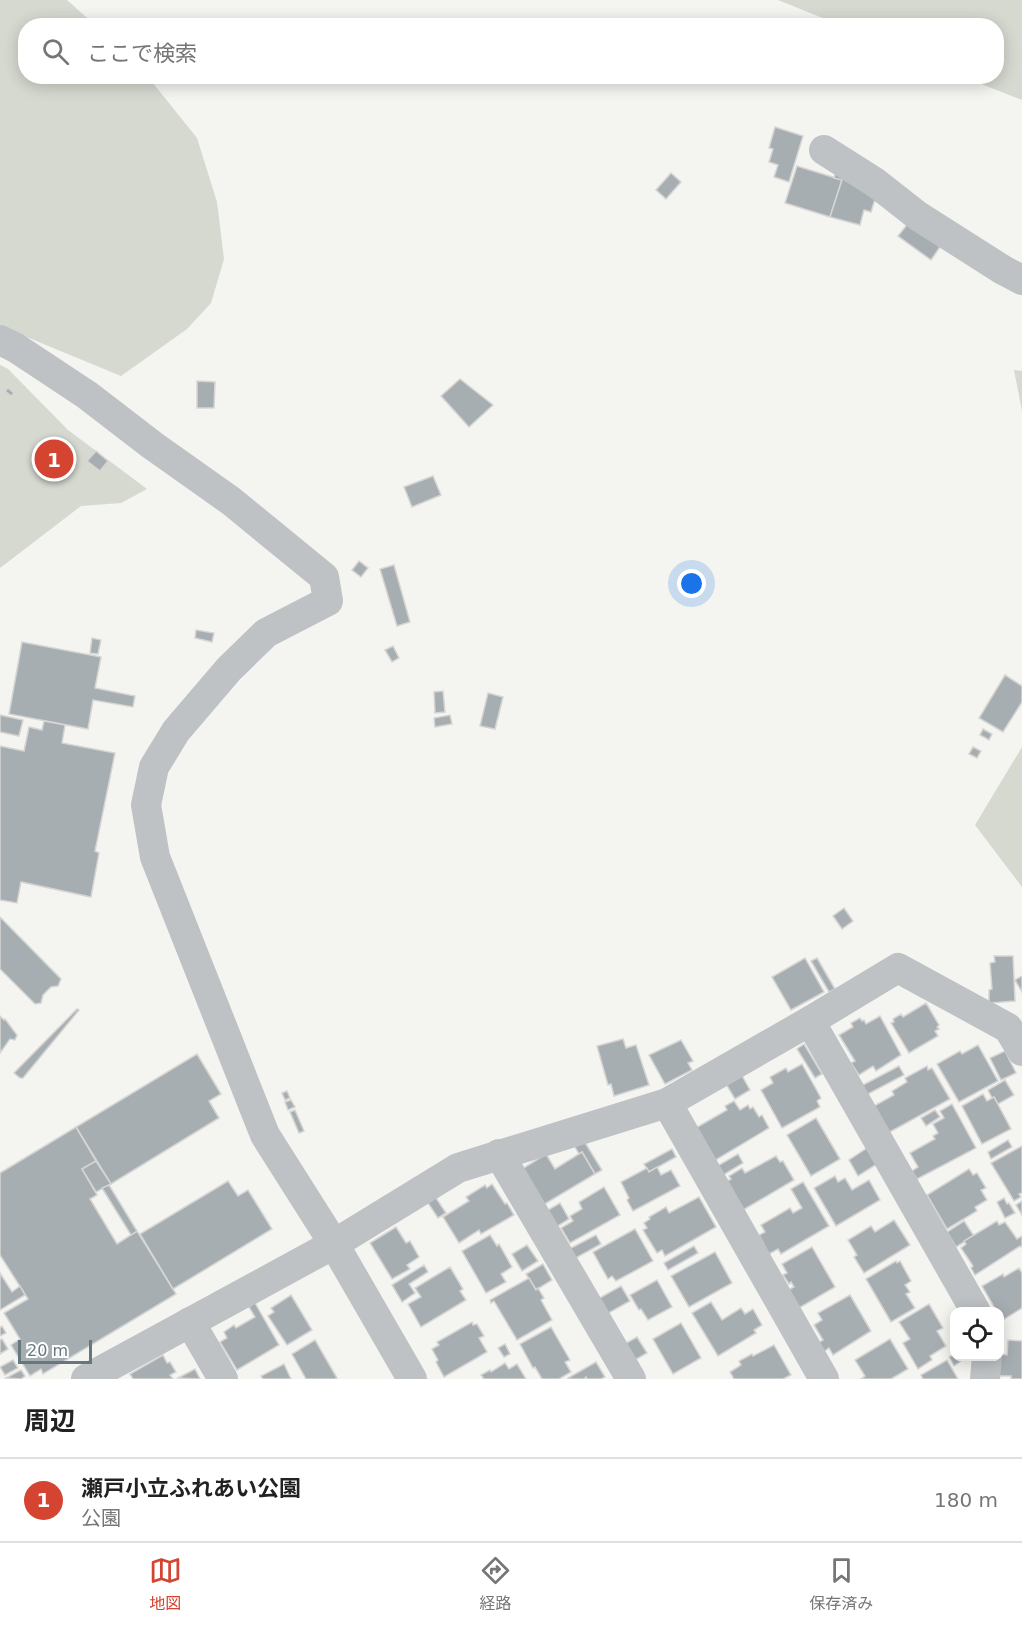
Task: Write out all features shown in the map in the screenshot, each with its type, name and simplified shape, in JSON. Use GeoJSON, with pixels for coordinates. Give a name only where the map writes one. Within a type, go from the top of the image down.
{"type":"FeatureCollection","features":[{"type":"Feature","properties":{"kind":"street"},"geometry":{"type":"LineString","coordinates":[[824,150],[876,183],[918,216],[1022,280]]}},
{"type":"Feature","properties":{"kind":"street"},"geometry":{"type":"LineString","coordinates":[[0,340],[87,395],[231,501],[324,577],[328,601],[266,633],[229,669],[176,731],[154,766],[146,805],[154,857],[266,1135],[334,1244],[412,1379]]}},
{"type":"Feature","properties":{"kind":"street"},"geometry":{"type":"LineString","coordinates":[[86,1379],[334,1244],[458,1168],[667,1103],[898,968],[1008,1028],[1022,1051]]}},
{"type":"Feature","properties":{"kind":"street"},"geometry":{"type":"LineString","coordinates":[[810,1021],[974,1307]]}},
{"type":"Feature","properties":{"kind":"street"},"geometry":{"type":"LineString","coordinates":[[667,1103],[824,1379]]}},
{"type":"Feature","properties":{"kind":"street"},"geometry":{"type":"LineString","coordinates":[[500,1154],[631,1379]]}},
{"type":"Feature","properties":{"kind":"street"},"geometry":{"type":"LineString","coordinates":[[190,1322],[223,1379]]}},
{"type":"Feature","properties":{"kind":"street"},"geometry":{"type":"LineString","coordinates":[[985,1379],[987,1361]]}},
{"type":"Feature","properties":{"kind":"shaded area"},"geometry":{"type":"Polygon","coordinates":[[[0,0],[67,0],[87,18],[18,18],[18,84],[154,84],[197,138],[217,202],[224,259],[211,303],[187,329],[121,376],[0,326],[0,0]]]}},
{"type":"Feature","properties":{"kind":"shaded area"},"geometry":{"type":"Polygon","coordinates":[[[778,0],[1022,0],[1022,100],[982,84],[1004,84],[1004,18],[823,18],[778,0]]]}},
{"type":"Feature","properties":{"kind":"shaded area"},"geometry":{"type":"Polygon","coordinates":[[[0,365],[8,369],[68,430],[147,489],[121,503],[81,506],[0,568],[0,365]]]}},
{"type":"Feature","properties":{"kind":"shaded area"},"geometry":{"type":"Polygon","coordinates":[[[1014,370],[1022,371],[1022,411],[1014,370]]]}},
{"type":"Feature","properties":{"kind":"shaded area"},"geometry":{"type":"Polygon","coordinates":[[[1022,747],[1022,887],[975,825],[1022,747]]]}},
{"type":"Feature","properties":{"kind":"building"},"geometry":{"type":"Polygon","coordinates":[[[775,127],[803,136],[789,182],[774,177],[778,165],[769,162],[773,149],[769,148],[775,127]]]}},
{"type":"Feature","properties":{"kind":"building"},"geometry":{"type":"Polygon","coordinates":[[[797,166],[842,180],[830,217],[785,203],[797,166]]]}},
{"type":"Feature","properties":{"kind":"building"},"geometry":{"type":"Polygon","coordinates":[[[837,168],[876,196],[871,212],[864,210],[860,225],[830,217],[842,180],[834,178],[837,168]]]}},
{"type":"Feature","properties":{"kind":"building"},"geometry":{"type":"Polygon","coordinates":[[[671,173],[681,182],[666,199],[656,190],[671,173]]]}},
{"type":"Feature","properties":{"kind":"building"},"geometry":{"type":"Polygon","coordinates":[[[910,221],[942,244],[931,260],[898,236],[910,221]]]}},
{"type":"Feature","properties":{"kind":"building"},"geometry":{"type":"Polygon","coordinates":[[[460,379],[493,405],[469,427],[441,396],[460,379]]]}},
{"type":"Feature","properties":{"kind":"building"},"geometry":{"type":"Polygon","coordinates":[[[197,381],[215,382],[214,408],[197,408],[197,381]]]}},
{"type":"Feature","properties":{"kind":"building"},"geometry":{"type":"Polygon","coordinates":[[[8,388],[14,393],[11,396],[5,391],[8,388]]]}},
{"type":"Feature","properties":{"kind":"building"},"geometry":{"type":"Polygon","coordinates":[[[96,451],[108,461],[100,471],[87,461],[96,451]]]}},
{"type":"Feature","properties":{"kind":"building"},"geometry":{"type":"Polygon","coordinates":[[[433,476],[441,495],[412,507],[404,487],[433,476]]]}},
{"type":"Feature","properties":{"kind":"building"},"geometry":{"type":"Polygon","coordinates":[[[359,561],[368,568],[361,577],[352,570],[359,561]]]}},
{"type":"Feature","properties":{"kind":"building"},"geometry":{"type":"Polygon","coordinates":[[[394,565],[410,622],[397,626],[380,569],[394,565]]]}},
{"type":"Feature","properties":{"kind":"building"},"geometry":{"type":"Polygon","coordinates":[[[196,630],[214,633],[212,642],[195,638],[196,630]]]}},
{"type":"Feature","properties":{"kind":"building"},"geometry":{"type":"Polygon","coordinates":[[[92,638],[101,640],[98,654],[90,653],[92,638]]]}},
{"type":"Feature","properties":{"kind":"building"},"geometry":{"type":"Polygon","coordinates":[[[22,642],[101,657],[95,688],[135,696],[133,707],[93,700],[88,729],[9,714],[22,642]]]}},
{"type":"Feature","properties":{"kind":"building"},"geometry":{"type":"Polygon","coordinates":[[[393,646],[399,658],[392,662],[385,650],[393,646]]]}},
{"type":"Feature","properties":{"kind":"building"},"geometry":{"type":"Polygon","coordinates":[[[1005,675],[1022,686],[1022,702],[1003,732],[979,718],[1005,675]]]}},
{"type":"Feature","properties":{"kind":"building"},"geometry":{"type":"Polygon","coordinates":[[[443,691],[445,712],[435,713],[434,692],[443,691]]]}},
{"type":"Feature","properties":{"kind":"building"},"geometry":{"type":"Polygon","coordinates":[[[488,693],[503,697],[495,729],[480,726],[488,693]]]}},
{"type":"Feature","properties":{"kind":"building"},"geometry":{"type":"Polygon","coordinates":[[[0,715],[23,720],[19,736],[0,732],[0,715]]]}},
{"type":"Feature","properties":{"kind":"building"},"geometry":{"type":"Polygon","coordinates":[[[450,715],[452,724],[435,727],[434,718],[450,715]]]}},
{"type":"Feature","properties":{"kind":"building"},"geometry":{"type":"Polygon","coordinates":[[[44,721],[65,725],[62,743],[115,753],[95,851],[99,853],[91,897],[21,882],[17,903],[0,900],[0,746],[24,751],[29,727],[42,730],[44,721]]]}},
{"type":"Feature","properties":{"kind":"building"},"geometry":{"type":"Polygon","coordinates":[[[983,729],[992,734],[989,740],[980,735],[983,729]]]}},
{"type":"Feature","properties":{"kind":"building"},"geometry":{"type":"Polygon","coordinates":[[[973,747],[981,751],[977,758],[969,754],[973,747]]]}},
{"type":"Feature","properties":{"kind":"building"},"geometry":{"type":"Polygon","coordinates":[[[844,908],[853,921],[842,929],[833,916],[844,908]]]}},
{"type":"Feature","properties":{"kind":"building"},"geometry":{"type":"Polygon","coordinates":[[[0,917],[61,979],[58,986],[51,987],[43,995],[41,1003],[35,1004],[0,969],[0,917]]]}},
{"type":"Feature","properties":{"kind":"building"},"geometry":{"type":"Polygon","coordinates":[[[994,956],[1013,956],[1015,1001],[989,1003],[989,990],[992,989],[990,963],[995,962],[994,956]]]}},
{"type":"Feature","properties":{"kind":"building"},"geometry":{"type":"Polygon","coordinates":[[[805,958],[824,992],[791,1010],[772,977],[805,958]]]}},
{"type":"Feature","properties":{"kind":"building"},"geometry":{"type":"Polygon","coordinates":[[[817,958],[835,989],[829,992],[811,961],[817,958]]]}},
{"type":"Feature","properties":{"kind":"building"},"geometry":{"type":"Polygon","coordinates":[[[1022,976],[1022,992],[1015,980],[1022,976]]]}},
{"type":"Feature","properties":{"kind":"building"},"geometry":{"type":"Polygon","coordinates":[[[926,1003],[939,1025],[937,1027],[939,1029],[935,1031],[938,1036],[909,1053],[891,1023],[901,1014],[903,1017],[926,1003]]]}},
{"type":"Feature","properties":{"kind":"building"},"geometry":{"type":"Polygon","coordinates":[[[77,1009],[79,1010],[23,1078],[14,1073],[77,1009]]]}},
{"type":"Feature","properties":{"kind":"building"},"geometry":{"type":"Polygon","coordinates":[[[0,1016],[17,1035],[15,1040],[10,1039],[0,1053],[0,1016]]]}},
{"type":"Feature","properties":{"kind":"building"},"geometry":{"type":"Polygon","coordinates":[[[880,1016],[901,1055],[876,1071],[873,1066],[859,1075],[851,1063],[855,1061],[839,1035],[853,1027],[851,1023],[860,1018],[866,1024],[880,1016]]]}},
{"type":"Feature","properties":{"kind":"building"},"geometry":{"type":"Polygon","coordinates":[[[623,1039],[626,1048],[636,1045],[649,1085],[614,1096],[611,1084],[608,1085],[597,1046],[623,1039]]]}},
{"type":"Feature","properties":{"kind":"building"},"geometry":{"type":"Polygon","coordinates":[[[681,1040],[693,1061],[688,1063],[692,1070],[665,1084],[649,1055],[681,1040]]]}},
{"type":"Feature","properties":{"kind":"building"},"geometry":{"type":"Polygon","coordinates":[[[804,1044],[822,1074],[815,1078],[797,1049],[804,1044]]]}},
{"type":"Feature","properties":{"kind":"building"},"geometry":{"type":"Polygon","coordinates":[[[978,1045],[998,1081],[959,1102],[937,1064],[960,1051],[962,1054],[978,1045]]]}},
{"type":"Feature","properties":{"kind":"building"},"geometry":{"type":"Polygon","coordinates":[[[1005,1051],[1016,1073],[1001,1080],[990,1058],[1005,1051]]]}},
{"type":"Feature","properties":{"kind":"building"},"geometry":{"type":"Polygon","coordinates":[[[197,1054],[221,1094],[209,1101],[219,1118],[111,1184],[76,1127],[197,1054]]]}},
{"type":"Feature","properties":{"kind":"building"},"geometry":{"type":"Polygon","coordinates":[[[802,1064],[821,1098],[817,1101],[820,1107],[782,1128],[761,1090],[773,1083],[770,1077],[786,1068],[788,1072],[802,1064]]]}},
{"type":"Feature","properties":{"kind":"building"},"geometry":{"type":"Polygon","coordinates":[[[899,1066],[904,1075],[866,1095],[861,1086],[899,1066]]]}},
{"type":"Feature","properties":{"kind":"building"},"geometry":{"type":"Polygon","coordinates":[[[927,1066],[928,1070],[932,1068],[950,1099],[888,1133],[874,1106],[894,1095],[892,1091],[907,1082],[905,1078],[927,1066]]]}},
{"type":"Feature","properties":{"kind":"building"},"geometry":{"type":"Polygon","coordinates":[[[741,1074],[750,1090],[735,1099],[726,1084],[741,1074]]]}},
{"type":"Feature","properties":{"kind":"building"},"geometry":{"type":"Polygon","coordinates":[[[1005,1080],[1014,1095],[998,1104],[988,1090],[1005,1080]]]}},
{"type":"Feature","properties":{"kind":"building"},"geometry":{"type":"Polygon","coordinates":[[[287,1091],[290,1098],[285,1100],[282,1093],[287,1091]]]}},
{"type":"Feature","properties":{"kind":"building"},"geometry":{"type":"Polygon","coordinates":[[[983,1094],[987,1101],[994,1097],[1011,1129],[982,1144],[962,1106],[983,1094]]]}},
{"type":"Feature","properties":{"kind":"building"},"geometry":{"type":"Polygon","coordinates":[[[291,1100],[295,1107],[288,1110],[285,1102],[291,1100]]]}},
{"type":"Feature","properties":{"kind":"building"},"geometry":{"type":"Polygon","coordinates":[[[734,1101],[740,1110],[748,1105],[750,1109],[753,1107],[759,1117],[762,1115],[769,1128],[714,1161],[694,1129],[727,1110],[725,1106],[734,1101]]]}},
{"type":"Feature","properties":{"kind":"building"},"geometry":{"type":"Polygon","coordinates":[[[952,1104],[976,1148],[917,1179],[912,1171],[918,1167],[910,1153],[935,1139],[933,1136],[938,1133],[933,1124],[944,1118],[940,1111],[952,1104]]]}},
{"type":"Feature","properties":{"kind":"building"},"geometry":{"type":"Polygon","coordinates":[[[295,1110],[304,1131],[299,1133],[290,1112],[295,1110]]]}},
{"type":"Feature","properties":{"kind":"building"},"geometry":{"type":"Polygon","coordinates":[[[935,1110],[940,1117],[926,1126],[921,1118],[935,1110]]]}},
{"type":"Feature","properties":{"kind":"building"},"geometry":{"type":"Polygon","coordinates":[[[816,1118],[840,1159],[811,1176],[787,1135],[816,1118]]]}},
{"type":"Feature","properties":{"kind":"building"},"geometry":{"type":"Polygon","coordinates":[[[76,1127],[96,1161],[82,1169],[97,1195],[90,1199],[117,1244],[137,1231],[176,1294],[43,1374],[41,1369],[30,1376],[11,1345],[20,1339],[4,1313],[28,1299],[0,1255],[0,1173],[76,1127]]]}},
{"type":"Feature","properties":{"kind":"building"},"geometry":{"type":"Polygon","coordinates":[[[1008,1140],[1012,1147],[991,1159],[988,1152],[1008,1140]]]}},
{"type":"Feature","properties":{"kind":"building"},"geometry":{"type":"Polygon","coordinates":[[[584,1141],[602,1170],[595,1174],[582,1152],[579,1154],[575,1147],[584,1141]]]}},
{"type":"Feature","properties":{"kind":"building"},"geometry":{"type":"Polygon","coordinates":[[[1022,1146],[1022,1193],[1019,1194],[1021,1197],[1014,1201],[991,1163],[1022,1146]]]}},
{"type":"Feature","properties":{"kind":"building"},"geometry":{"type":"Polygon","coordinates":[[[867,1148],[877,1164],[858,1176],[849,1160],[867,1148]]]}},
{"type":"Feature","properties":{"kind":"building"},"geometry":{"type":"Polygon","coordinates":[[[672,1149],[676,1157],[649,1172],[644,1164],[672,1149]]]}},
{"type":"Feature","properties":{"kind":"building"},"geometry":{"type":"Polygon","coordinates":[[[582,1152],[595,1174],[543,1205],[522,1169],[546,1154],[555,1169],[582,1152]]]}},
{"type":"Feature","properties":{"kind":"building"},"geometry":{"type":"Polygon","coordinates":[[[738,1154],[743,1163],[720,1177],[714,1168],[738,1154]]]}},
{"type":"Feature","properties":{"kind":"building"},"geometry":{"type":"Polygon","coordinates":[[[776,1156],[780,1162],[783,1161],[794,1180],[743,1210],[726,1182],[731,1179],[729,1176],[742,1168],[745,1173],[776,1156]]]}},
{"type":"Feature","properties":{"kind":"building"},"geometry":{"type":"Polygon","coordinates":[[[96,1161],[111,1184],[96,1192],[82,1169],[96,1161]]]}},
{"type":"Feature","properties":{"kind":"building"},"geometry":{"type":"Polygon","coordinates":[[[657,1167],[661,1175],[671,1170],[680,1186],[633,1211],[621,1182],[647,1168],[649,1172],[657,1167]]]}},
{"type":"Feature","properties":{"kind":"building"},"geometry":{"type":"Polygon","coordinates":[[[969,1169],[973,1175],[977,1173],[986,1188],[981,1190],[987,1200],[975,1207],[977,1211],[947,1229],[927,1195],[969,1169]]]}},
{"type":"Feature","properties":{"kind":"building"},"geometry":{"type":"Polygon","coordinates":[[[835,1176],[838,1182],[845,1178],[852,1190],[869,1180],[880,1200],[836,1226],[814,1188],[835,1176]]]}},
{"type":"Feature","properties":{"kind":"building"},"geometry":{"type":"Polygon","coordinates":[[[228,1181],[238,1196],[248,1190],[272,1229],[173,1289],[140,1234],[228,1181]]]}},
{"type":"Feature","properties":{"kind":"building"},"geometry":{"type":"Polygon","coordinates":[[[803,1182],[829,1226],[781,1254],[778,1249],[769,1254],[759,1235],[765,1232],[761,1225],[790,1208],[793,1213],[802,1208],[791,1189],[803,1182]]]}},
{"type":"Feature","properties":{"kind":"building"},"geometry":{"type":"Polygon","coordinates":[[[492,1184],[514,1215],[481,1234],[479,1230],[459,1243],[443,1217],[469,1201],[466,1197],[485,1185],[487,1188],[492,1184]]]}},
{"type":"Feature","properties":{"kind":"building"},"geometry":{"type":"Polygon","coordinates":[[[109,1185],[137,1231],[131,1235],[102,1188],[109,1185]]]}},
{"type":"Feature","properties":{"kind":"building"},"geometry":{"type":"Polygon","coordinates":[[[604,1187],[620,1215],[570,1243],[561,1228],[573,1221],[570,1216],[582,1209],[579,1202],[604,1187]]]}},
{"type":"Feature","properties":{"kind":"building"},"geometry":{"type":"Polygon","coordinates":[[[434,1195],[446,1213],[438,1218],[426,1200],[434,1195]]]}},
{"type":"Feature","properties":{"kind":"building"},"geometry":{"type":"Polygon","coordinates":[[[699,1197],[716,1227],[665,1256],[662,1250],[657,1253],[643,1230],[647,1228],[644,1223],[650,1219],[649,1217],[666,1207],[669,1213],[699,1197]]]}},
{"type":"Feature","properties":{"kind":"building"},"geometry":{"type":"Polygon","coordinates":[[[1004,1198],[1015,1213],[1005,1218],[997,1202],[1004,1198]]]}},
{"type":"Feature","properties":{"kind":"building"},"geometry":{"type":"Polygon","coordinates":[[[1022,1201],[1022,1215],[1016,1205],[1022,1201]]]}},
{"type":"Feature","properties":{"kind":"building"},"geometry":{"type":"Polygon","coordinates":[[[560,1203],[569,1219],[553,1229],[543,1213],[560,1203]]]}},
{"type":"Feature","properties":{"kind":"building"},"geometry":{"type":"Polygon","coordinates":[[[894,1220],[910,1245],[864,1273],[854,1257],[857,1255],[848,1240],[871,1226],[875,1232],[894,1220]]]}},
{"type":"Feature","properties":{"kind":"building"},"geometry":{"type":"Polygon","coordinates":[[[964,1221],[974,1236],[956,1247],[947,1232],[964,1221]]]}},
{"type":"Feature","properties":{"kind":"building"},"geometry":{"type":"Polygon","coordinates":[[[997,1221],[999,1225],[1005,1222],[1017,1239],[1022,1236],[1022,1247],[1020,1246],[975,1275],[971,1268],[973,1266],[961,1248],[966,1244],[964,1241],[997,1221]]]}},
{"type":"Feature","properties":{"kind":"building"},"geometry":{"type":"Polygon","coordinates":[[[396,1227],[406,1243],[410,1241],[419,1257],[407,1265],[410,1269],[392,1279],[370,1243],[396,1227]]]}},
{"type":"Feature","properties":{"kind":"building"},"geometry":{"type":"Polygon","coordinates":[[[635,1229],[653,1261],[616,1281],[612,1276],[608,1279],[593,1252],[635,1229]]]}},
{"type":"Feature","properties":{"kind":"building"},"geometry":{"type":"Polygon","coordinates":[[[490,1235],[497,1246],[499,1244],[512,1267],[501,1274],[506,1282],[486,1293],[462,1251],[490,1235]]]}},
{"type":"Feature","properties":{"kind":"building"},"geometry":{"type":"Polygon","coordinates":[[[596,1235],[601,1244],[574,1259],[569,1249],[596,1235]]]}},
{"type":"Feature","properties":{"kind":"building"},"geometry":{"type":"Polygon","coordinates":[[[527,1245],[538,1261],[522,1271],[512,1254],[527,1245]]]}},
{"type":"Feature","properties":{"kind":"building"},"geometry":{"type":"Polygon","coordinates":[[[694,1246],[698,1253],[668,1270],[664,1263],[694,1246]]]}},
{"type":"Feature","properties":{"kind":"building"},"geometry":{"type":"Polygon","coordinates":[[[812,1247],[835,1287],[799,1308],[788,1290],[794,1287],[783,1275],[787,1273],[782,1264],[812,1247]]]}},
{"type":"Feature","properties":{"kind":"building"},"geometry":{"type":"Polygon","coordinates":[[[715,1252],[732,1283],[689,1307],[671,1276],[715,1252]]]}},
{"type":"Feature","properties":{"kind":"building"},"geometry":{"type":"Polygon","coordinates":[[[896,1261],[897,1263],[900,1261],[911,1281],[905,1285],[910,1292],[906,1294],[915,1308],[891,1322],[866,1279],[896,1261]]]}},
{"type":"Feature","properties":{"kind":"building"},"geometry":{"type":"Polygon","coordinates":[[[543,1264],[552,1280],[536,1290],[526,1274],[543,1264]]]}},
{"type":"Feature","properties":{"kind":"building"},"geometry":{"type":"Polygon","coordinates":[[[424,1265],[428,1272],[409,1284],[415,1293],[402,1302],[392,1285],[424,1265]]]}},
{"type":"Feature","properties":{"kind":"building"},"geometry":{"type":"Polygon","coordinates":[[[450,1267],[463,1289],[460,1291],[466,1300],[421,1327],[408,1304],[421,1297],[415,1288],[450,1267]]]}},
{"type":"Feature","properties":{"kind":"building"},"geometry":{"type":"Polygon","coordinates":[[[1019,1268],[1022,1273],[1022,1308],[1004,1319],[1004,1307],[994,1307],[982,1286],[1003,1274],[1004,1277],[1019,1268]]]}},
{"type":"Feature","properties":{"kind":"building"},"geometry":{"type":"Polygon","coordinates":[[[0,1273],[12,1292],[20,1286],[25,1295],[0,1310],[0,1273]]]}},
{"type":"Feature","properties":{"kind":"building"},"geometry":{"type":"Polygon","coordinates":[[[529,1278],[544,1298],[541,1300],[552,1320],[517,1340],[494,1301],[491,1303],[490,1300],[529,1278]]]}},
{"type":"Feature","properties":{"kind":"building"},"geometry":{"type":"Polygon","coordinates":[[[657,1280],[672,1307],[648,1320],[630,1295],[657,1280]]]}},
{"type":"Feature","properties":{"kind":"building"},"geometry":{"type":"Polygon","coordinates":[[[621,1286],[630,1301],[605,1315],[596,1300],[621,1286]]]}},
{"type":"Feature","properties":{"kind":"building"},"geometry":{"type":"Polygon","coordinates":[[[291,1295],[312,1330],[287,1345],[268,1316],[274,1312],[271,1308],[291,1295]]]}},
{"type":"Feature","properties":{"kind":"building"},"geometry":{"type":"Polygon","coordinates":[[[850,1295],[871,1331],[833,1355],[829,1348],[823,1352],[818,1343],[823,1340],[814,1325],[822,1320],[818,1313],[850,1295]]]}},
{"type":"Feature","properties":{"kind":"building"},"geometry":{"type":"Polygon","coordinates":[[[711,1302],[722,1320],[741,1308],[745,1314],[753,1309],[762,1325],[754,1330],[756,1333],[718,1356],[692,1313],[711,1302]]]}},
{"type":"Feature","properties":{"kind":"building"},"geometry":{"type":"Polygon","coordinates":[[[255,1303],[279,1345],[237,1370],[220,1342],[227,1338],[224,1332],[234,1325],[236,1328],[255,1317],[249,1307],[255,1303]]]}},
{"type":"Feature","properties":{"kind":"building"},"geometry":{"type":"Polygon","coordinates":[[[929,1304],[943,1328],[937,1331],[946,1346],[930,1356],[932,1360],[918,1369],[903,1343],[910,1339],[899,1322],[929,1304]]]}},
{"type":"Feature","properties":{"kind":"building"},"geometry":{"type":"Polygon","coordinates":[[[472,1322],[473,1325],[477,1324],[484,1336],[479,1338],[487,1352],[444,1377],[432,1349],[439,1345],[437,1342],[472,1322]]]}},
{"type":"Feature","properties":{"kind":"building"},"geometry":{"type":"Polygon","coordinates":[[[681,1323],[701,1358],[673,1374],[653,1339],[681,1323]]]}},
{"type":"Feature","properties":{"kind":"building"},"geometry":{"type":"Polygon","coordinates":[[[2,1326],[6,1333],[0,1336],[0,1328],[2,1326]]]}},
{"type":"Feature","properties":{"kind":"building"},"geometry":{"type":"Polygon","coordinates":[[[551,1327],[570,1360],[565,1362],[571,1372],[559,1379],[542,1379],[520,1344],[551,1327]]]}},
{"type":"Feature","properties":{"kind":"building"},"geometry":{"type":"Polygon","coordinates":[[[637,1337],[647,1353],[633,1361],[623,1345],[637,1337]]]}},
{"type":"Feature","properties":{"kind":"building"},"geometry":{"type":"Polygon","coordinates":[[[2,1339],[8,1349],[0,1354],[0,1340],[2,1339]]]}},
{"type":"Feature","properties":{"kind":"building"},"geometry":{"type":"Polygon","coordinates":[[[890,1339],[908,1369],[891,1379],[861,1379],[865,1376],[855,1360],[890,1339]]]}},
{"type":"Feature","properties":{"kind":"building"},"geometry":{"type":"Polygon","coordinates":[[[315,1340],[337,1378],[306,1379],[292,1354],[315,1340]]]}},
{"type":"Feature","properties":{"kind":"building"},"geometry":{"type":"Polygon","coordinates":[[[1008,1340],[1022,1341],[1022,1379],[999,1376],[1000,1361],[1004,1361],[1004,1355],[1007,1355],[1008,1340]]]}},
{"type":"Feature","properties":{"kind":"building"},"geometry":{"type":"Polygon","coordinates":[[[505,1344],[510,1354],[504,1357],[498,1348],[505,1344]]]}},
{"type":"Feature","properties":{"kind":"building"},"geometry":{"type":"Polygon","coordinates":[[[774,1345],[791,1375],[783,1379],[734,1379],[730,1372],[741,1365],[739,1361],[774,1345]]]}},
{"type":"Feature","properties":{"kind":"building"},"geometry":{"type":"Polygon","coordinates":[[[163,1355],[176,1372],[170,1375],[173,1379],[133,1379],[130,1374],[163,1355]]]}},
{"type":"Feature","properties":{"kind":"building"},"geometry":{"type":"Polygon","coordinates":[[[13,1360],[18,1368],[5,1375],[0,1367],[13,1360]]]}},
{"type":"Feature","properties":{"kind":"building"},"geometry":{"type":"Polygon","coordinates":[[[947,1360],[958,1379],[923,1379],[921,1375],[947,1360]]]}},
{"type":"Feature","properties":{"kind":"building"},"geometry":{"type":"Polygon","coordinates":[[[951,1361],[961,1361],[954,1366],[951,1361]]]}},
{"type":"Feature","properties":{"kind":"building"},"geometry":{"type":"Polygon","coordinates":[[[596,1362],[605,1377],[568,1379],[568,1378],[596,1362]]]}},
{"type":"Feature","properties":{"kind":"building"},"geometry":{"type":"Polygon","coordinates":[[[505,1363],[509,1369],[517,1364],[526,1379],[484,1379],[481,1375],[490,1370],[491,1372],[505,1363]]]}},
{"type":"Feature","properties":{"kind":"building"},"geometry":{"type":"Polygon","coordinates":[[[284,1364],[291,1379],[263,1379],[261,1376],[284,1364]]]}},
{"type":"Feature","properties":{"kind":"building"},"geometry":{"type":"Polygon","coordinates":[[[195,1369],[200,1379],[178,1378],[195,1369]]]}},
{"type":"Feature","properties":{"kind":"building"},"geometry":{"type":"Polygon","coordinates":[[[21,1370],[25,1376],[21,1379],[6,1378],[21,1370]]]}},
{"type":"Feature","properties":{"kind":"place","name":"瀬戸小立ふれあい公園"},"geometry":{"type":"Point","coordinates":[54,459]}}]}
